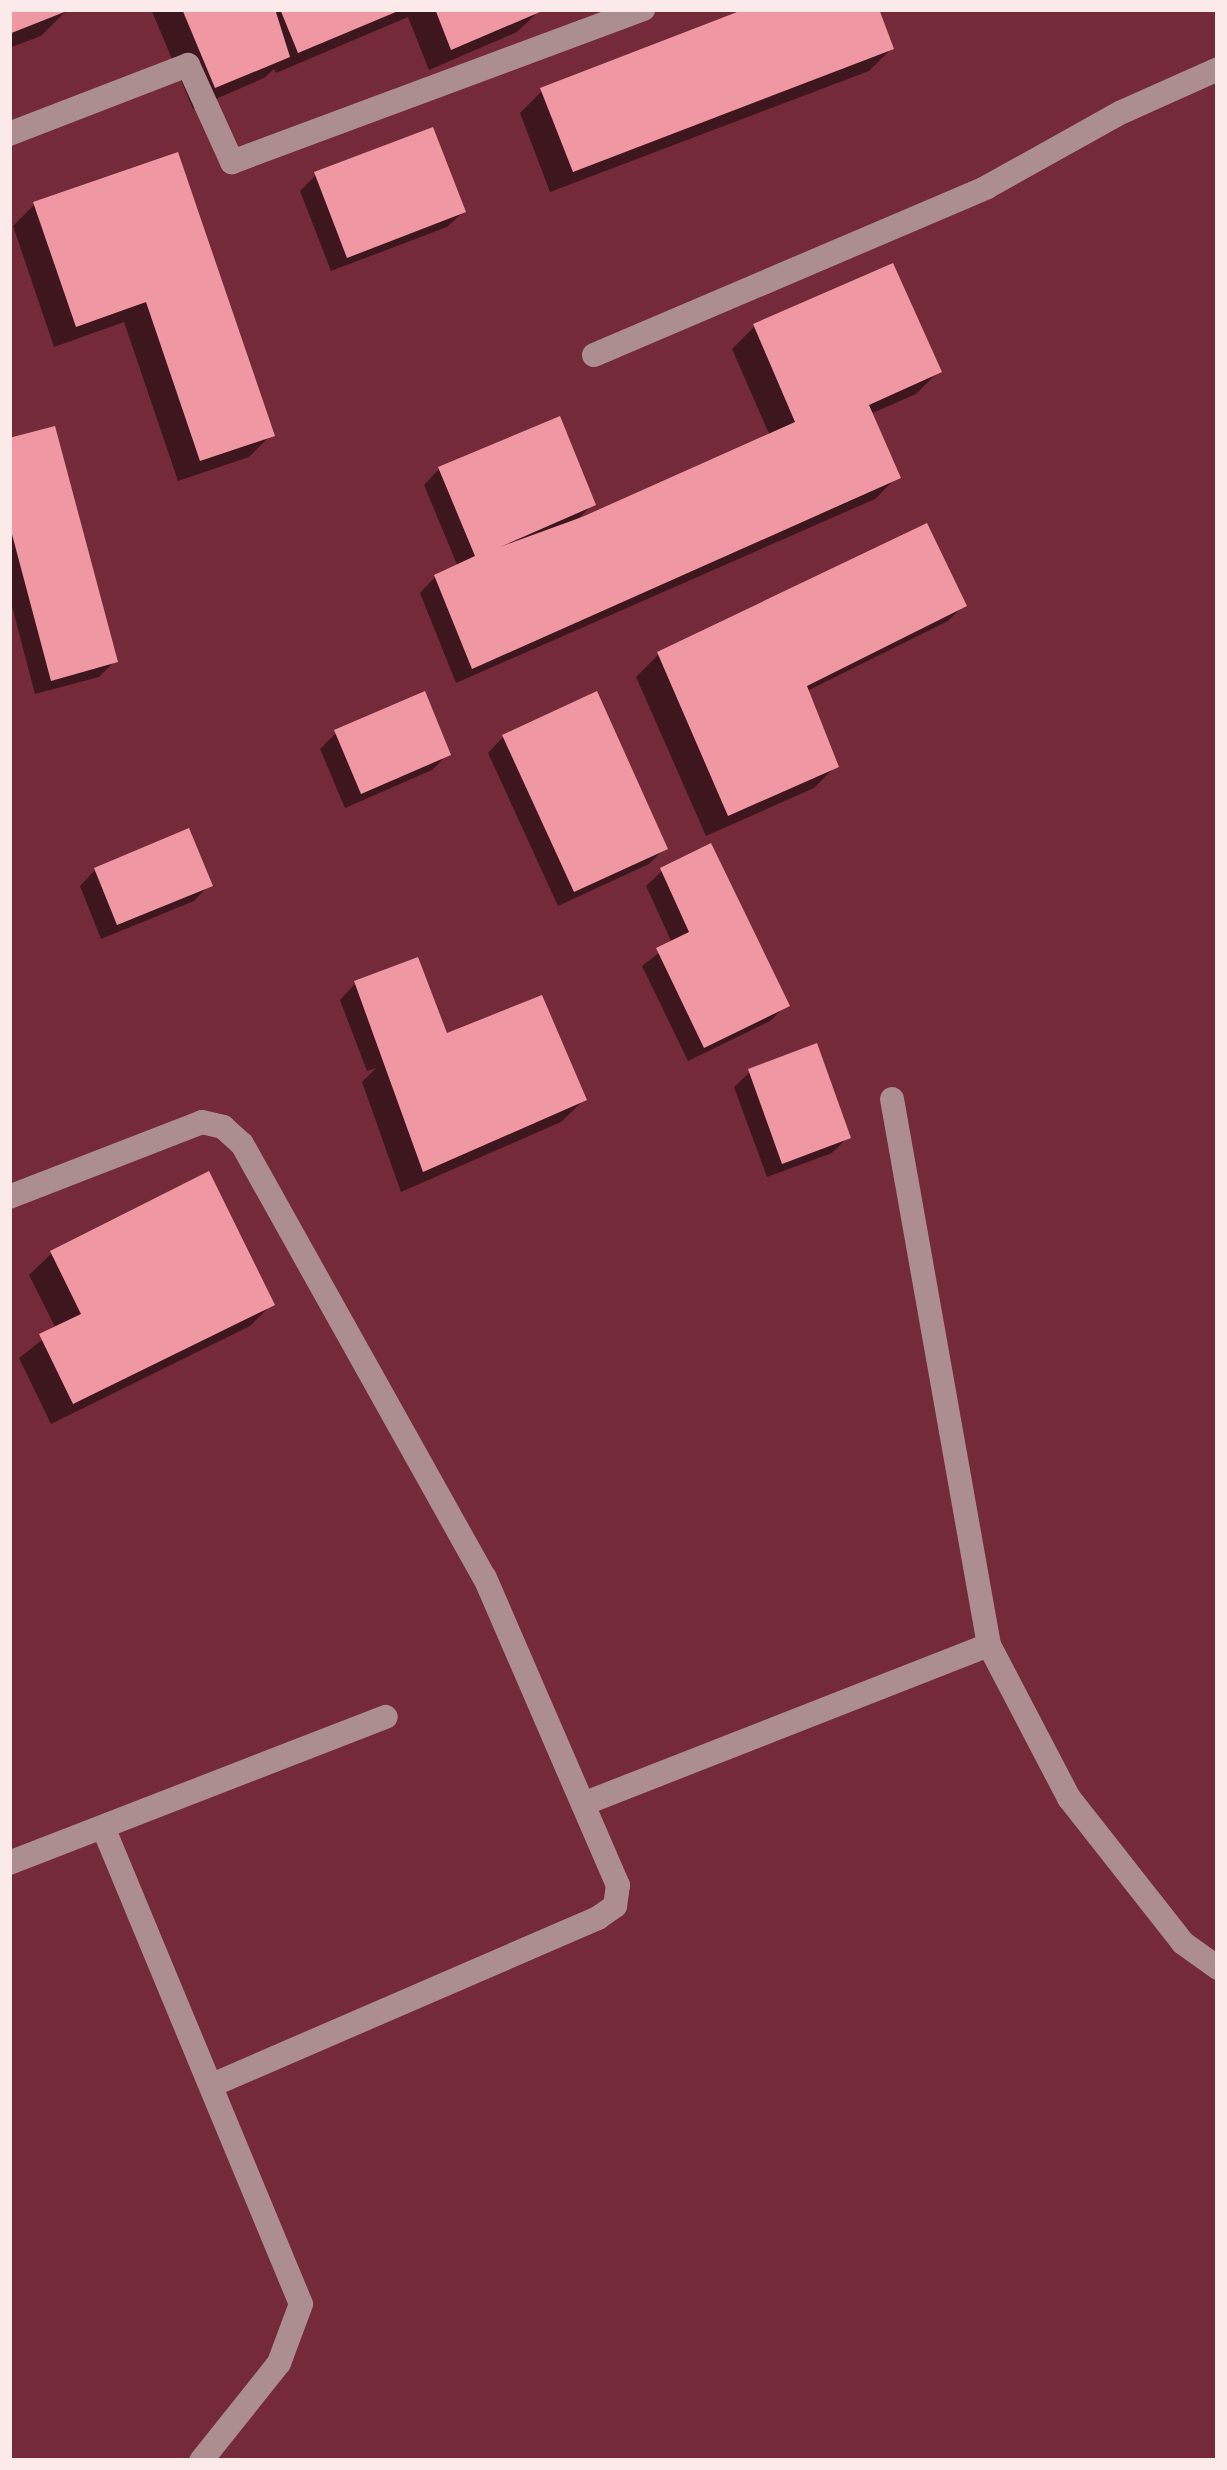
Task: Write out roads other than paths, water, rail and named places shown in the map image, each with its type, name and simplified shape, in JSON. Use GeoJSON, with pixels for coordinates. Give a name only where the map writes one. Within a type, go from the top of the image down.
{"type":"FeatureCollection","features":[{"type":"Feature","properties":{"kind":"street"},"geometry":{"type":"LineString","coordinates":[[9,134],[188,65],[232,162],[644,9]]}},
{"type":"Feature","properties":{"kind":"street"},"geometry":{"type":"LineString","coordinates":[[594,356],[988,187],[1122,112],[1218,69]]}},
{"type":"Feature","properties":{"kind":"street"},"geometry":{"type":"LineString","coordinates":[[892,1099],[989,1646],[1069,1798],[1183,1943],[1218,1968]]}},
{"type":"Feature","properties":{"kind":"street"},"geometry":{"type":"LineString","coordinates":[[9,1197],[202,1122],[224,1127],[242,1144],[485,1578],[618,1885],[614,1906],[212,2085]]}},
{"type":"Feature","properties":{"kind":"street"},"geometry":{"type":"LineString","coordinates":[[583,1804],[989,1646]]}},
{"type":"Feature","properties":{"kind":"street"},"geometry":{"type":"LineString","coordinates":[[9,1863],[386,1717]]}},
{"type":"Feature","properties":{"kind":"street"},"geometry":{"type":"LineString","coordinates":[[103,1827],[302,2304],[279,2363],[201,2461]]}}]}
